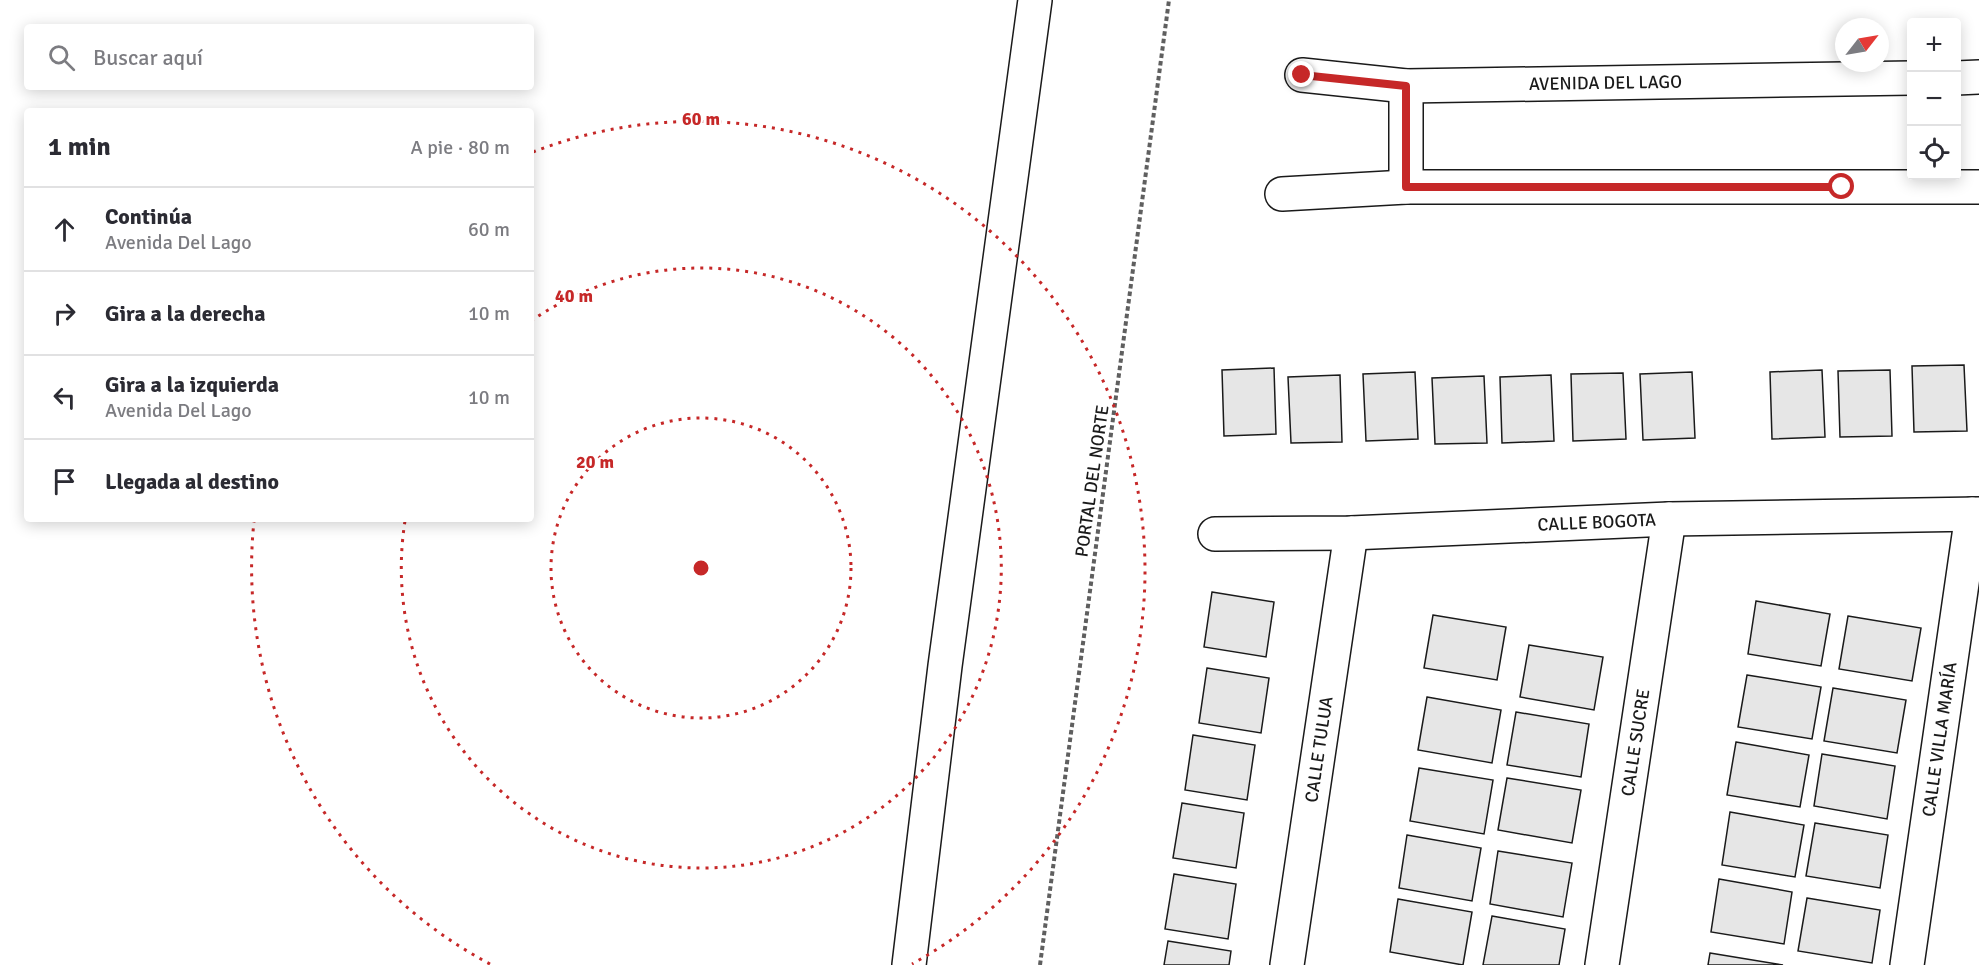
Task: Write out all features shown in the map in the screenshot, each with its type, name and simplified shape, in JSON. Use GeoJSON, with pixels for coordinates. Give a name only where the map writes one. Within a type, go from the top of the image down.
{"type":"FeatureCollection","features":[{"type":"Feature","properties":{"kind":"street"},"geometry":{"type":"LineString","coordinates":[[909,965],[943,677],[1035,0]]}},
{"type":"Feature","properties":{"kind":"street","name":"AVENIDA DEL LAGO"},"geometry":{"type":"LineString","coordinates":[[1302,75],[1406,86],[1907,78]]}},
{"type":"Feature","properties":{"kind":"street"},"geometry":{"type":"LineString","coordinates":[[1961,78],[1979,77]]}},
{"type":"Feature","properties":{"kind":"street"},"geometry":{"type":"LineString","coordinates":[[1406,86],[1406,187]]}},
{"type":"Feature","properties":{"kind":"street"},"geometry":{"type":"LineString","coordinates":[[1282,194],[1406,187],[1979,187]]}},
{"type":"Feature","properties":{"kind":"street","name":"CALLE BOGOTA"},"geometry":{"type":"LineString","coordinates":[[1215,534],[1351,534],[1670,519],[1975,514]]}},
{"type":"Feature","properties":{"kind":"street","name":"CALLE VILLA MARÍA"},"geometry":{"type":"LineString","coordinates":[[1907,965],[1975,514]]}},
{"type":"Feature","properties":{"kind":"street","name":"CALLE SUCRE"},"geometry":{"type":"LineString","coordinates":[[1602,965],[1670,519]]}},
{"type":"Feature","properties":{"kind":"street","name":"CALLE TULUA"},"geometry":{"type":"LineString","coordinates":[[1287,965],[1351,534]]}},
{"type":"Feature","properties":{"kind":"path","name":"PORTAL DEL NORTE"},"geometry":{"type":"LineString","coordinates":[[1040,965],[1169,0]]}},
{"type":"Feature","properties":{"kind":"building"},"geometry":{"type":"Polygon","coordinates":[[[1964,365],[1967,431],[1914,432],[1912,366],[1964,365]]]}},
{"type":"Feature","properties":{"kind":"building"},"geometry":{"type":"Polygon","coordinates":[[[1274,368],[1276,434],[1224,436],[1222,370],[1274,368]]]}},
{"type":"Feature","properties":{"kind":"building"},"geometry":{"type":"Polygon","coordinates":[[[1822,370],[1825,437],[1772,439],[1770,372],[1822,370]]]}},
{"type":"Feature","properties":{"kind":"building"},"geometry":{"type":"Polygon","coordinates":[[[1890,370],[1892,436],[1840,437],[1838,371],[1890,370]]]}},
{"type":"Feature","properties":{"kind":"building"},"geometry":{"type":"Polygon","coordinates":[[[1415,372],[1418,439],[1366,441],[1363,374],[1415,372]]]}},
{"type":"Feature","properties":{"kind":"building"},"geometry":{"type":"Polygon","coordinates":[[[1692,372],[1695,438],[1643,440],[1640,374],[1692,372]]]}},
{"type":"Feature","properties":{"kind":"building"},"geometry":{"type":"Polygon","coordinates":[[[1623,373],[1626,439],[1573,441],[1571,374],[1623,373]]]}},
{"type":"Feature","properties":{"kind":"building"},"geometry":{"type":"Polygon","coordinates":[[[1340,375],[1342,442],[1291,443],[1288,377],[1340,375]]]}},
{"type":"Feature","properties":{"kind":"building"},"geometry":{"type":"Polygon","coordinates":[[[1551,375],[1554,441],[1502,443],[1500,377],[1551,375]]]}},
{"type":"Feature","properties":{"kind":"building"},"geometry":{"type":"Polygon","coordinates":[[[1484,376],[1487,443],[1435,444],[1432,378],[1484,376]]]}},
{"type":"Feature","properties":{"kind":"building"},"geometry":{"type":"Polygon","coordinates":[[[1212,592],[1274,602],[1266,657],[1204,647],[1212,592]]]}},
{"type":"Feature","properties":{"kind":"building"},"geometry":{"type":"Polygon","coordinates":[[[1756,601],[1830,614],[1821,666],[1748,654],[1756,601]]]}},
{"type":"Feature","properties":{"kind":"building"},"geometry":{"type":"Polygon","coordinates":[[[1433,615],[1506,627],[1497,680],[1424,668],[1433,615]]]}},
{"type":"Feature","properties":{"kind":"building"},"geometry":{"type":"Polygon","coordinates":[[[1848,616],[1921,628],[1912,681],[1839,669],[1848,616]]]}},
{"type":"Feature","properties":{"kind":"building"},"geometry":{"type":"Polygon","coordinates":[[[1529,645],[1603,657],[1594,710],[1520,697],[1529,645]]]}},
{"type":"Feature","properties":{"kind":"building"},"geometry":{"type":"Polygon","coordinates":[[[1207,668],[1269,678],[1261,733],[1199,723],[1207,668]]]}},
{"type":"Feature","properties":{"kind":"building"},"geometry":{"type":"Polygon","coordinates":[[[1747,675],[1821,687],[1812,739],[1738,727],[1747,675]]]}},
{"type":"Feature","properties":{"kind":"building"},"geometry":{"type":"Polygon","coordinates":[[[1833,688],[1906,700],[1897,753],[1824,741],[1833,688]]]}},
{"type":"Feature","properties":{"kind":"building"},"geometry":{"type":"Polygon","coordinates":[[[1427,697],[1501,710],[1492,763],[1418,750],[1427,697]]]}},
{"type":"Feature","properties":{"kind":"building"},"geometry":{"type":"Polygon","coordinates":[[[1516,712],[1589,724],[1581,777],[1507,765],[1516,712]]]}},
{"type":"Feature","properties":{"kind":"building"},"geometry":{"type":"Polygon","coordinates":[[[1193,735],[1255,745],[1247,800],[1185,790],[1193,735]]]}},
{"type":"Feature","properties":{"kind":"building"},"geometry":{"type":"Polygon","coordinates":[[[1736,742],[1809,755],[1800,807],[1727,795],[1736,742]]]}},
{"type":"Feature","properties":{"kind":"building"},"geometry":{"type":"Polygon","coordinates":[[[1822,754],[1895,766],[1887,819],[1814,806],[1822,754]]]}},
{"type":"Feature","properties":{"kind":"building"},"geometry":{"type":"Polygon","coordinates":[[[1419,768],[1493,780],[1484,834],[1410,821],[1419,768]]]}},
{"type":"Feature","properties":{"kind":"building"},"geometry":{"type":"Polygon","coordinates":[[[1507,778],[1581,790],[1572,843],[1498,830],[1507,778]]]}},
{"type":"Feature","properties":{"kind":"building"},"geometry":{"type":"Polygon","coordinates":[[[1182,803],[1244,813],[1236,868],[1173,858],[1182,803]]]}},
{"type":"Feature","properties":{"kind":"building"},"geometry":{"type":"Polygon","coordinates":[[[1730,812],[1804,825],[1795,877],[1722,865],[1730,812]]]}},
{"type":"Feature","properties":{"kind":"building"},"geometry":{"type":"Polygon","coordinates":[[[1815,823],[1888,835],[1880,888],[1806,876],[1815,823]]]}},
{"type":"Feature","properties":{"kind":"building"},"geometry":{"type":"Polygon","coordinates":[[[1407,835],[1481,848],[1472,901],[1399,888],[1407,835]]]}},
{"type":"Feature","properties":{"kind":"building"},"geometry":{"type":"Polygon","coordinates":[[[1498,851],[1572,863],[1563,917],[1490,904],[1498,851]]]}},
{"type":"Feature","properties":{"kind":"building"},"geometry":{"type":"Polygon","coordinates":[[[1174,874],[1236,884],[1228,939],[1165,929],[1174,874]]]}},
{"type":"Feature","properties":{"kind":"building"},"geometry":{"type":"Polygon","coordinates":[[[1719,879],[1792,892],[1784,944],[1711,932],[1719,879]]]}},
{"type":"Feature","properties":{"kind":"building"},"geometry":{"type":"Polygon","coordinates":[[[1807,898],[1880,910],[1872,963],[1798,951],[1807,898]]]}},
{"type":"Feature","properties":{"kind":"building"},"geometry":{"type":"Polygon","coordinates":[[[1398,899],[1472,912],[1463,965],[1390,952],[1398,899]]]}},
{"type":"Feature","properties":{"kind":"building"},"geometry":{"type":"Polygon","coordinates":[[[1492,916],[1565,929],[1559,965],[1483,965],[1492,916]]]}},
{"type":"Feature","properties":{"kind":"building"},"geometry":{"type":"Polygon","coordinates":[[[1168,941],[1231,951],[1229,965],[1164,965],[1168,941]]]}},
{"type":"Feature","properties":{"kind":"building"},"geometry":{"type":"Polygon","coordinates":[[[1710,953],[1783,965],[1708,965],[1710,953]]]}},
{"type":"Feature","properties":{"kind":"route"},"geometry":{"type":"LineString","coordinates":[[1302,75],[1406,86],[1406,187],[1842,187]]}}]}
